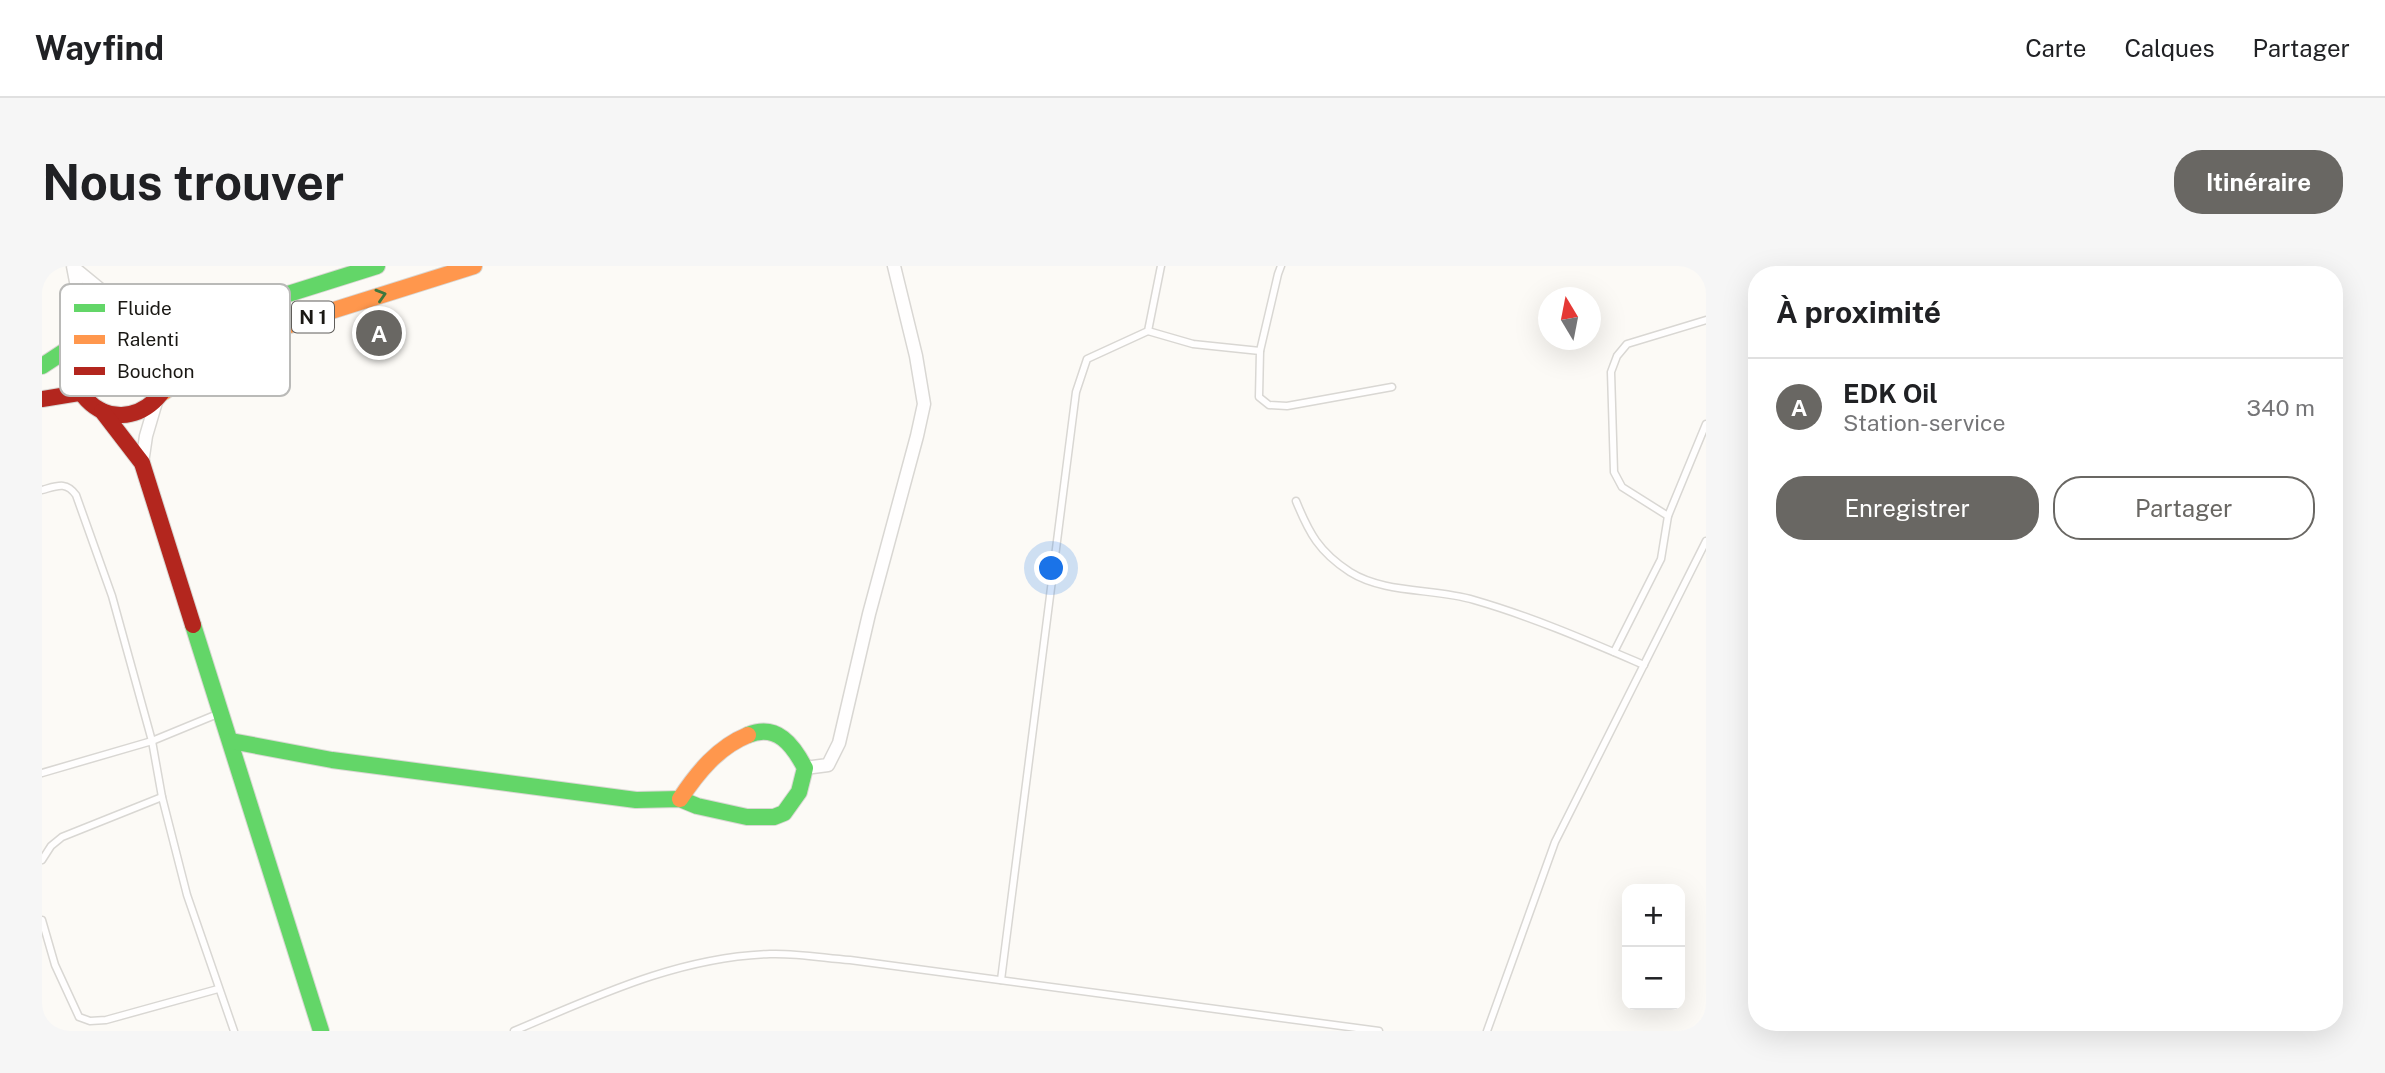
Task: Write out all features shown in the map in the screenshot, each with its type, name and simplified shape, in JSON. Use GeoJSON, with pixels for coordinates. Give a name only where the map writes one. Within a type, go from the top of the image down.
{"type":"FeatureCollection","features":[{"type":"Feature","properties":{"kind":"main road","name":"N 1"},"geometry":{"type":"LineString","coordinates":[[290,291],[377,266]]}},
{"type":"Feature","properties":{"kind":"main road","name":"N 1"},"geometry":{"type":"LineString","coordinates":[[290,325],[474,266]]}},
{"type":"Feature","properties":{"kind":"main road","name":"N 1"},"geometry":{"type":"LineString","coordinates":[[42,366],[60,353]]}},
{"type":"Feature","properties":{"kind":"main road"},"geometry":{"type":"LineString","coordinates":[[42,399],[60,396]]}},
{"type":"Feature","properties":{"kind":"main road"},"geometry":{"type":"LineString","coordinates":[[83,396],[102,411],[142,463],[321,1031]]}},
{"type":"Feature","properties":{"kind":"main road","name":"N 1"},"geometry":{"type":"LineString","coordinates":[[102,411],[117,415],[132,413],[146,408],[161,396]]}},
{"type":"Feature","properties":{"kind":"main road"},"geometry":{"type":"LineString","coordinates":[[231,741],[332,760],[559,791],[636,800],[680,799],[747,817],[774,817],[784,813],[799,792],[805,768],[792,745],[781,735],[754,732],[741,737],[708,762],[680,799]]}},
{"type":"Feature","properties":{"kind":"street"},"geometry":{"type":"LineString","coordinates":[[805,768],[828,765],[839,743],[869,614],[924,404],[916,356],[894,266]]}},
{"type":"Feature","properties":{"kind":"street"},"geometry":{"type":"LineString","coordinates":[[74,267],[96,284]]}},
{"type":"Feature","properties":{"kind":"street"},"geometry":{"type":"LineString","coordinates":[[142,463],[146,436],[161,396]]}},
{"type":"Feature","properties":{"kind":"lane"},"geometry":{"type":"LineString","coordinates":[[1148,331],[1161,266]]}},
{"type":"Feature","properties":{"kind":"lane"},"geometry":{"type":"LineString","coordinates":[[1282,266],[1260,351],[1259,397],[1269,405],[1287,405],[1392,387]]}},
{"type":"Feature","properties":{"kind":"lane"},"geometry":{"type":"LineString","coordinates":[[1668,516],[1622,487],[1614,472],[1611,372],[1617,356],[1626,344],[1706,320]]}},
{"type":"Feature","properties":{"kind":"lane"},"geometry":{"type":"LineString","coordinates":[[1001,980],[1076,392],[1087,359],[1148,331],[1193,344],[1260,351]]}},
{"type":"Feature","properties":{"kind":"lane"},"geometry":{"type":"LineString","coordinates":[[1614,652],[1661,559],[1668,516],[1706,424]]}},
{"type":"Feature","properties":{"kind":"lane"},"geometry":{"type":"LineString","coordinates":[[42,490],[64,484],[71,487],[112,596],[152,741],[162,797],[187,895],[234,1031]]}},
{"type":"Feature","properties":{"kind":"lane"},"geometry":{"type":"LineString","coordinates":[[1296,501],[1309,534],[1325,552],[1351,573],[1381,584],[1472,599],[1536,619],[1644,665]]}},
{"type":"Feature","properties":{"kind":"lane"},"geometry":{"type":"LineString","coordinates":[[1487,1031],[1555,842],[1706,541]]}},
{"type":"Feature","properties":{"kind":"lane"},"geometry":{"type":"LineString","coordinates":[[42,773],[152,741],[222,712]]}},
{"type":"Feature","properties":{"kind":"lane"},"geometry":{"type":"LineString","coordinates":[[42,860],[51,846],[62,837],[162,797]]}},
{"type":"Feature","properties":{"kind":"lane"},"geometry":{"type":"LineString","coordinates":[[42,920],[55,965],[79,1017],[90,1021],[106,1020],[218,989]]}},
{"type":"Feature","properties":{"kind":"lane"},"geometry":{"type":"LineString","coordinates":[[514,1031],[647,977],[682,966],[732,957],[771,954],[850,960],[1379,1031]]}},
{"type":"Feature","properties":{"kind":"traffic: fast"},"geometry":{"type":"LineString","coordinates":[[290,293],[377,266]]}},
{"type":"Feature","properties":{"kind":"traffic: fast"},"geometry":{"type":"LineString","coordinates":[[42,366],[60,354]]}},
{"type":"Feature","properties":{"kind":"traffic: fast"},"geometry":{"type":"LineString","coordinates":[[193,625],[321,1031]]}},
{"type":"Feature","properties":{"kind":"traffic: fast"},"geometry":{"type":"LineString","coordinates":[[231,741],[332,760],[636,800],[680,799],[697,806],[747,817],[774,817],[784,813],[799,792],[805,768],[783,738],[767,732],[748,735]]}},
{"type":"Feature","properties":{"kind":"traffic: slow"},"geometry":{"type":"LineString","coordinates":[[290,325],[474,266]]}},
{"type":"Feature","properties":{"kind":"traffic: slow"},"geometry":{"type":"LineString","coordinates":[[680,799],[709,762],[727,746],[748,735]]}},
{"type":"Feature","properties":{"kind":"traffic: jam"},"geometry":{"type":"LineString","coordinates":[[42,399],[60,396]]}},
{"type":"Feature","properties":{"kind":"traffic: jam"},"geometry":{"type":"LineString","coordinates":[[84,396],[104,412],[122,415],[139,411],[159,396]]}},
{"type":"Feature","properties":{"kind":"traffic: jam"},"geometry":{"type":"LineString","coordinates":[[102,411],[142,463],[193,625]]}},
{"type":"Feature","properties":{"kind":"place","name":"EDK Oil"},"geometry":{"type":"Point","coordinates":[379,333]}}]}
